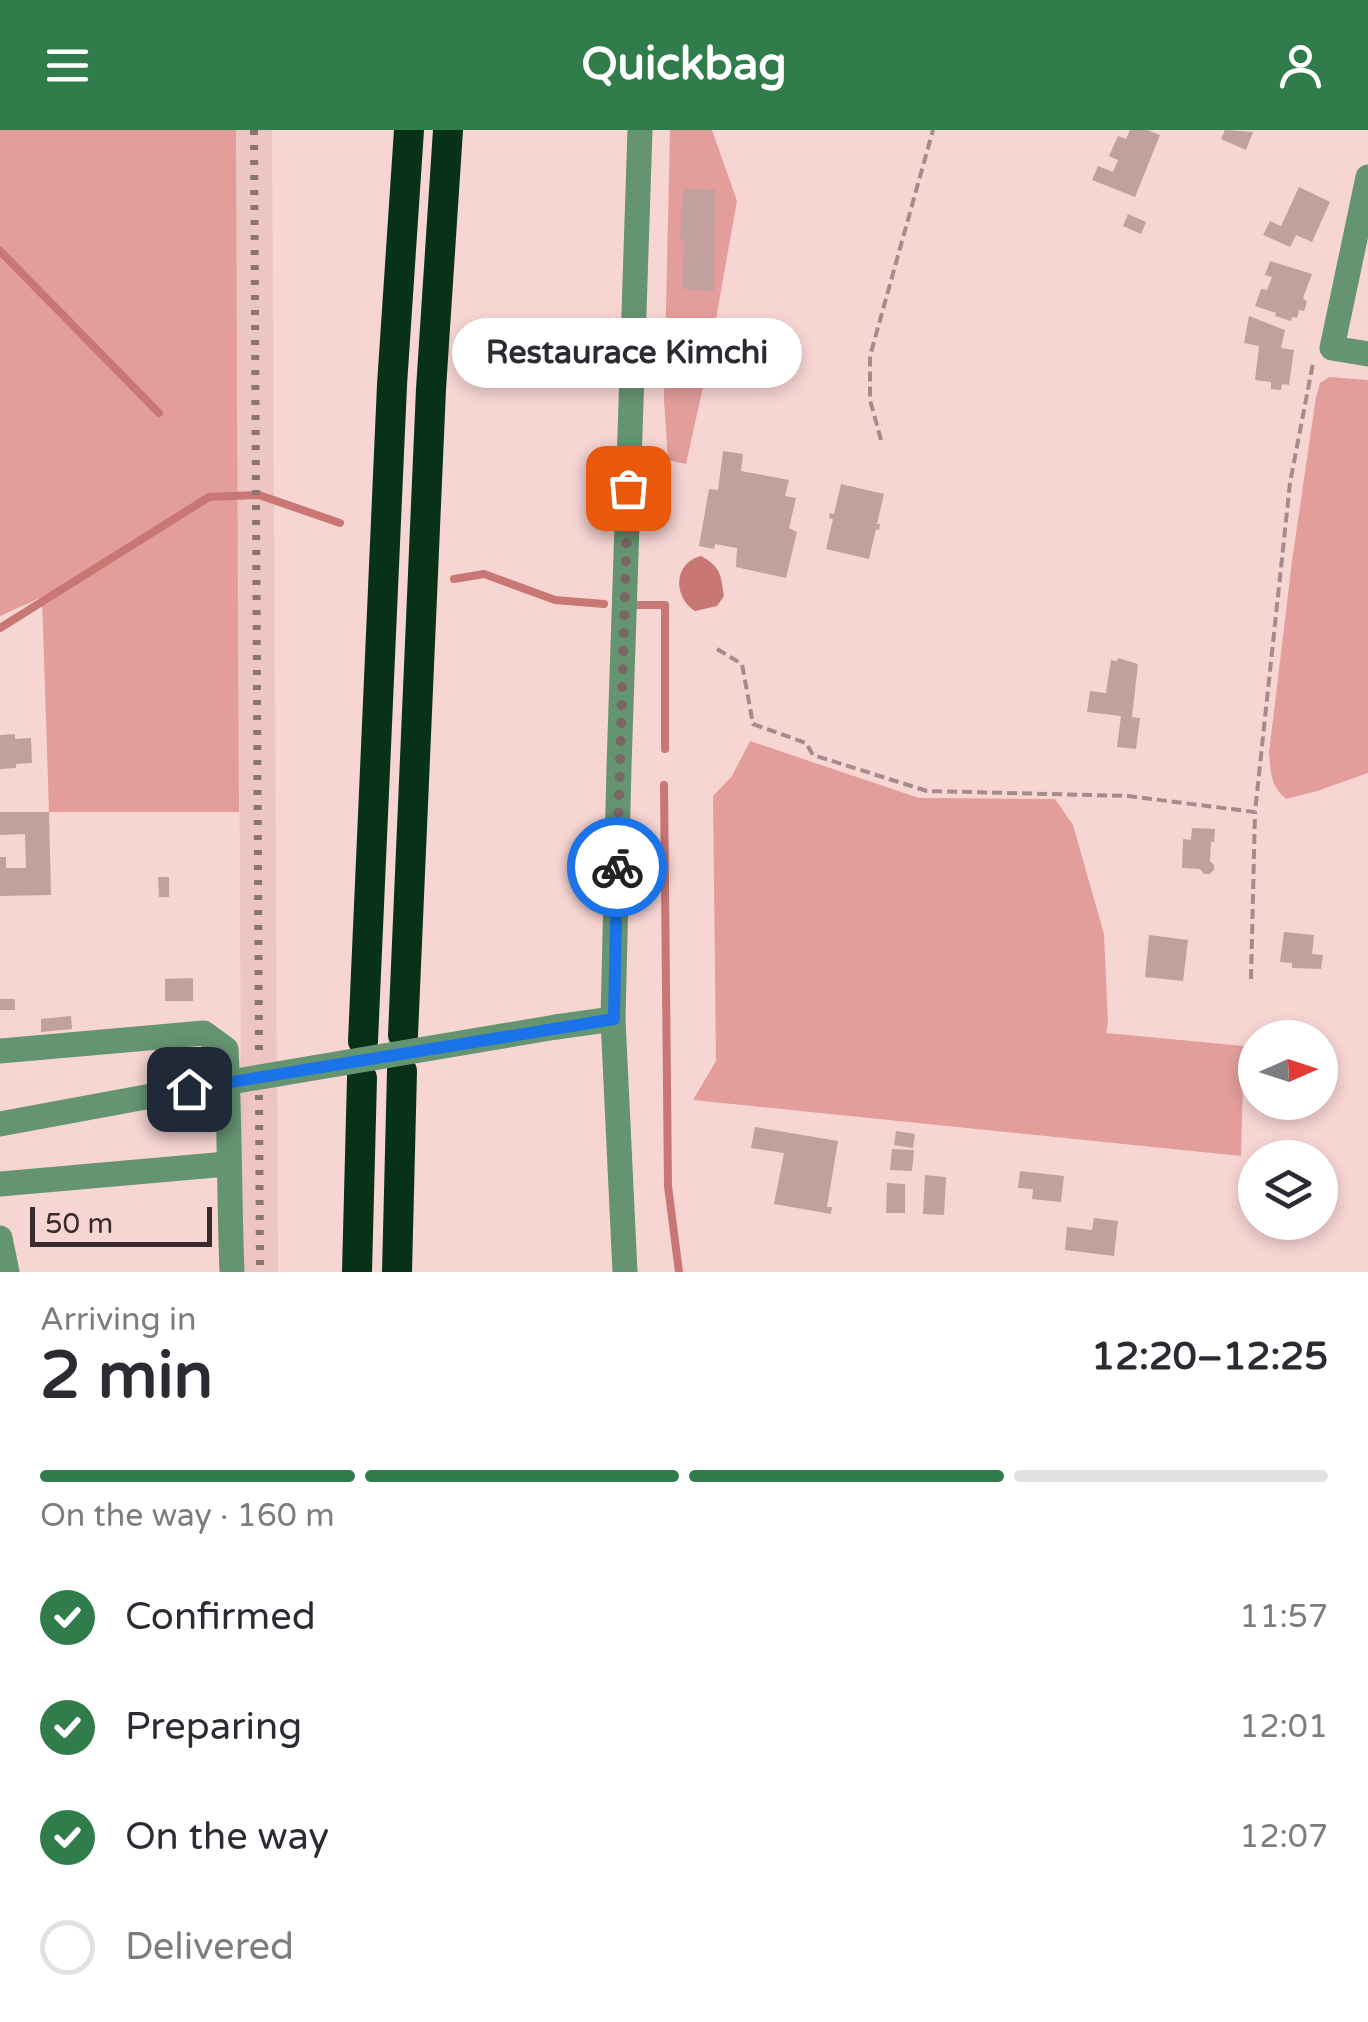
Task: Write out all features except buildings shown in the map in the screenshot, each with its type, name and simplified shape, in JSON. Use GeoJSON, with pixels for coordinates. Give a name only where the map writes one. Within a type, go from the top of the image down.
{"type":"FeatureCollection","features":[{"type":"Feature","properties":{"kind":"highway"},"geometry":{"type":"LineString","coordinates":[[363,1041],[392,384],[409,130]]}},
{"type":"Feature","properties":{"kind":"highway"},"geometry":{"type":"LineString","coordinates":[[403,1035],[431,389],[448,130]]}},
{"type":"Feature","properties":{"kind":"highway"},"geometry":{"type":"LineString","coordinates":[[396,1272],[402,1071]]}},
{"type":"Feature","properties":{"kind":"highway"},"geometry":{"type":"LineString","coordinates":[[357,1272],[362,1078]]}},
{"type":"Feature","properties":{"kind":"street"},"geometry":{"type":"LineString","coordinates":[[625,1272],[614,1019],[640,130]]}},
{"type":"Feature","properties":{"kind":"street"},"geometry":{"type":"LineString","coordinates":[[1368,178],[1332,348],[1368,354]]}},
{"type":"Feature","properties":{"kind":"street"},"geometry":{"type":"LineString","coordinates":[[0,1124],[614,1019]]}},
{"type":"Feature","properties":{"kind":"street"},"geometry":{"type":"LineString","coordinates":[[0,1050],[204,1033],[226,1049],[232,1272]]}},
{"type":"Feature","properties":{"kind":"street"},"geometry":{"type":"LineString","coordinates":[[0,1184],[227,1164]]}},
{"type":"Feature","properties":{"kind":"street"},"geometry":{"type":"LineString","coordinates":[[0,1238],[7,1272]]}},
{"type":"Feature","properties":{"kind":"path"},"geometry":{"type":"LineString","coordinates":[[881,440],[870,400],[870,356],[934,130]]}},
{"type":"Feature","properties":{"kind":"path"},"geometry":{"type":"LineString","coordinates":[[1250,979],[1255,812],[1290,483],[1316,350],[1332,348]]}},
{"type":"Feature","properties":{"kind":"path"},"geometry":{"type":"LineString","coordinates":[[717,649],[742,664],[753,724],[806,742],[813,755],[927,791],[1128,796],[1255,812]]}},
{"type":"Feature","properties":{"kind":"shaded area"},"geometry":{"type":"Polygon","coordinates":[[[0,130],[236,130],[239,812],[49,812],[42,597],[0,616],[0,130]]]}},
{"type":"Feature","properties":{"kind":"shaded area"},"geometry":{"type":"Polygon","coordinates":[[[236,130],[272,130],[278,1272],[242,1272],[236,130]]]}},
{"type":"Feature","properties":{"kind":"shaded area"},"geometry":{"type":"Polygon","coordinates":[[[670,130],[712,130],[737,201],[686,464],[668,460],[664,400],[670,130]]]}},
{"type":"Feature","properties":{"kind":"shaded area"},"geometry":{"type":"Polygon","coordinates":[[[1329,377],[1368,380],[1368,773],[1286,799],[1274,784],[1269,753],[1316,397],[1320,383],[1329,377]]]}},
{"type":"Feature","properties":{"kind":"shaded area"},"geometry":{"type":"Polygon","coordinates":[[[701,556],[719,572],[724,596],[717,606],[695,611],[683,597],[679,581],[685,566],[701,556]]]}},
{"type":"Feature","properties":{"kind":"shaded area"},"geometry":{"type":"Polygon","coordinates":[[[750,741],[919,798],[1055,799],[1073,825],[1104,934],[1106,1033],[1238,1045],[1238,1120],[1242,1120],[1238,1156],[693,1100],[716,1061],[713,796],[732,776],[750,741]]]}},
{"type":"Feature","properties":{"kind":"waterway"},"geometry":{"type":"LineString","coordinates":[[0,251],[159,413]]}},
{"type":"Feature","properties":{"kind":"waterway"},"geometry":{"type":"LineString","coordinates":[[0,628],[209,497],[259,495],[340,523]]}},
{"type":"Feature","properties":{"kind":"waterway"},"geometry":{"type":"LineString","coordinates":[[454,579],[484,574],[555,600],[604,604]]}},
{"type":"Feature","properties":{"kind":"waterway"},"geometry":{"type":"LineString","coordinates":[[635,605],[665,605],[665,749]]}},
{"type":"Feature","properties":{"kind":"waterway"},"geometry":{"type":"LineString","coordinates":[[664,785],[668,1186],[679,1272]]}},
{"type":"Feature","properties":{"kind":"railway"},"geometry":{"type":"LineString","coordinates":[[254,130],[259,1059]]}},
{"type":"Feature","properties":{"kind":"railway"},"geometry":{"type":"LineString","coordinates":[[259,1095],[260,1272]]}},
{"type":"Feature","properties":{"kind":"way so far"},"geometry":{"type":"LineString","coordinates":[[617,867],[628,488]]}},
{"type":"Feature","properties":{"kind":"place","name":"Restaurace Kimchi"},"geometry":{"type":"Point","coordinates":[628,488]}},
{"type":"Feature","properties":{"kind":"route"},"geometry":{"type":"LineString","coordinates":[[189,1089],[614,1019],[617,867]]}}]}
